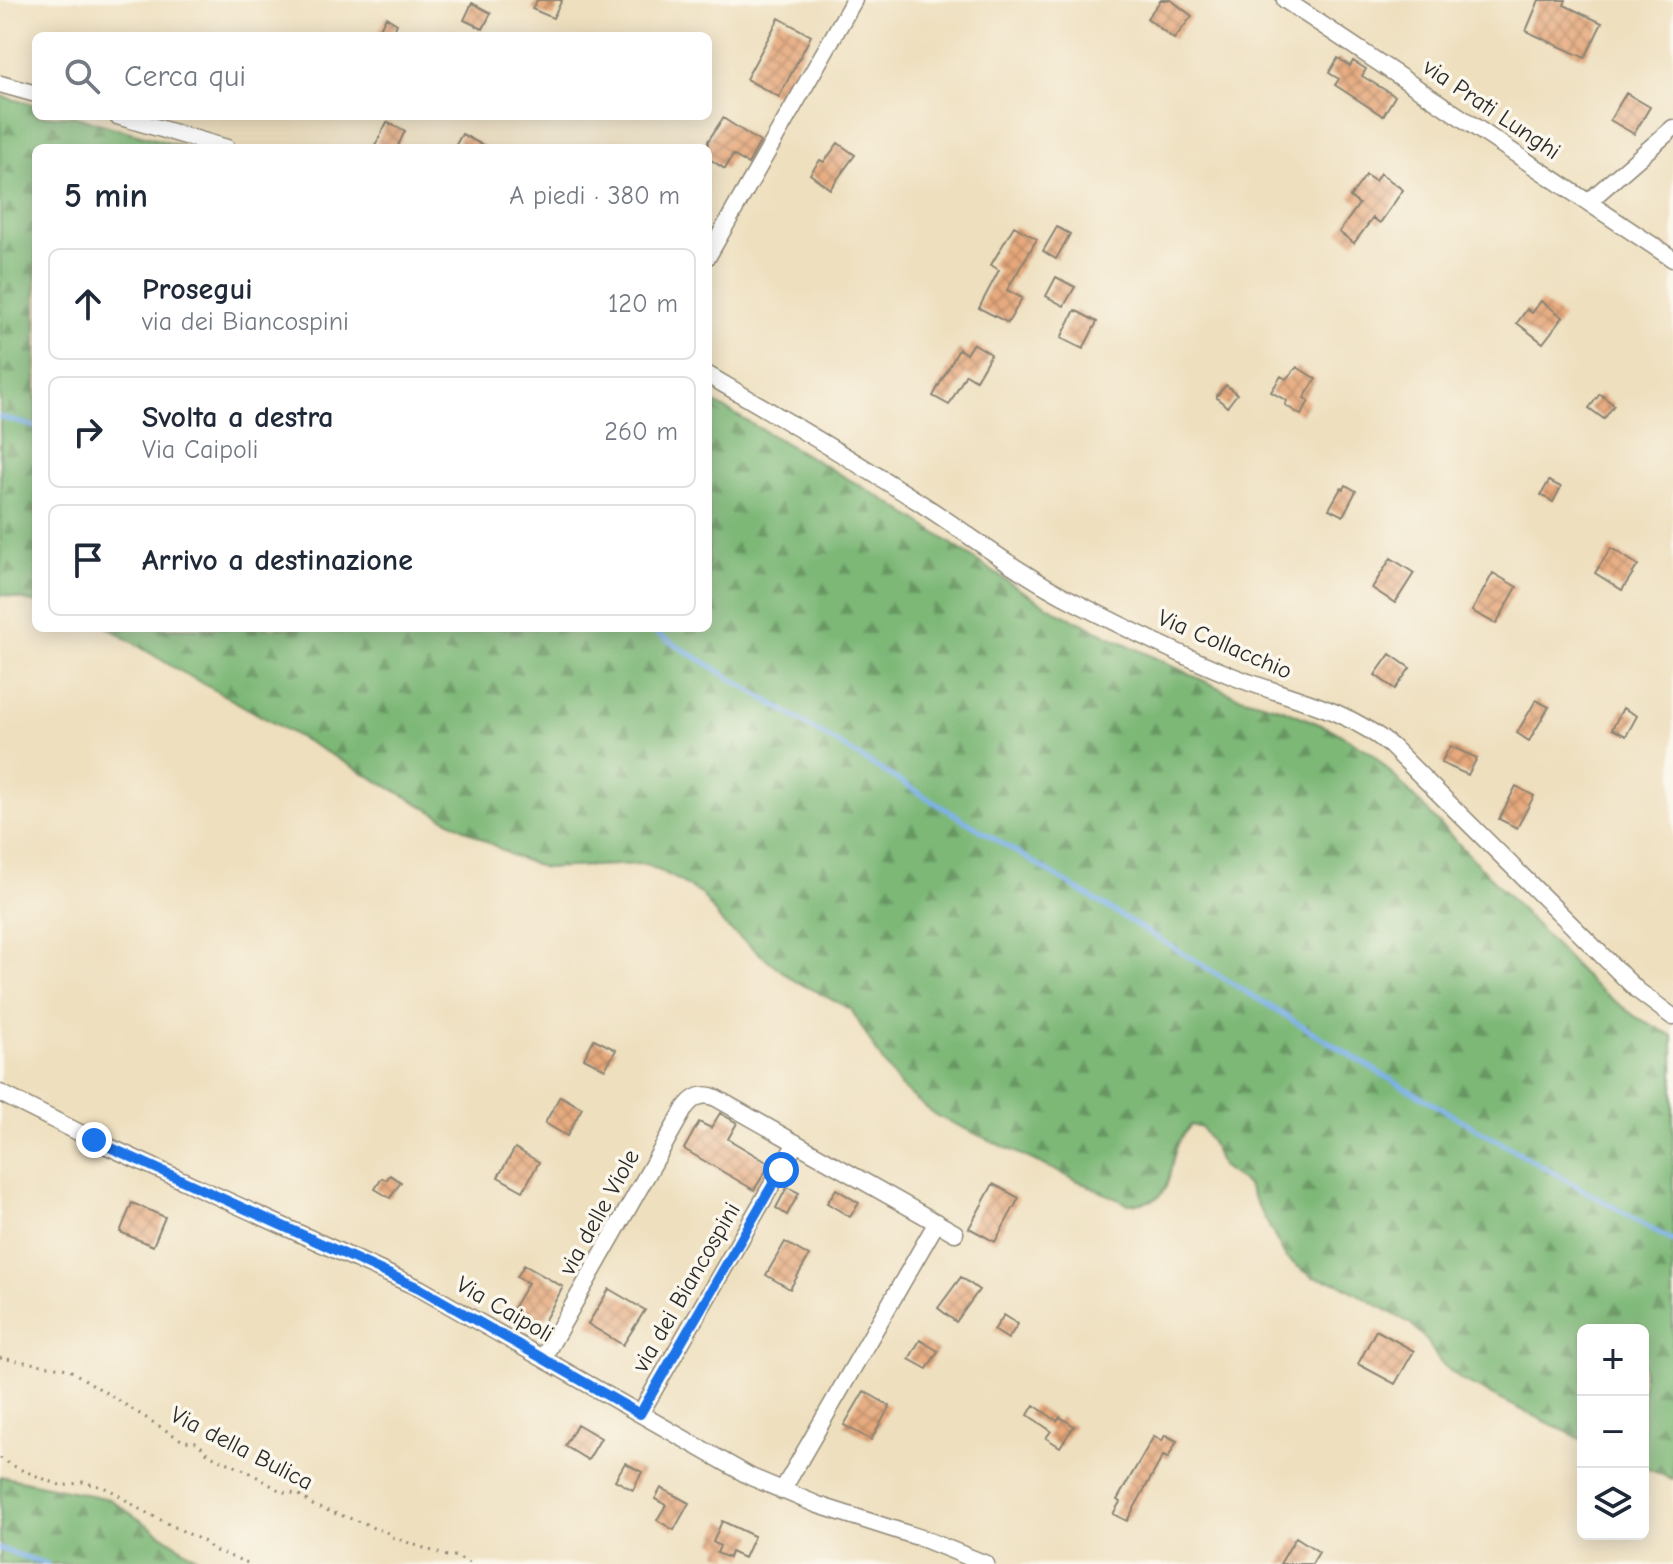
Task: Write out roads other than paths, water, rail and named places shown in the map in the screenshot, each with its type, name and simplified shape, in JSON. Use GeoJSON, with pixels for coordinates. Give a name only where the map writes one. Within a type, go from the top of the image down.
{"type":"FeatureCollection","features":[{"type":"Feature","properties":{"kind":"street"},"geometry":{"type":"LineString","coordinates":[[712,249],[854,0]]}},
{"type":"Feature","properties":{"kind":"street","name":"via Prati Lunghi"},"geometry":{"type":"LineString","coordinates":[[1285,0],[1673,259]]}},
{"type":"Feature","properties":{"kind":"street"},"geometry":{"type":"LineString","coordinates":[[0,84],[32,93]]}},
{"type":"Feature","properties":{"kind":"street"},"geometry":{"type":"LineString","coordinates":[[131,120],[213,144]]}},
{"type":"Feature","properties":{"kind":"street"},"geometry":{"type":"LineString","coordinates":[[1588,202],[1673,128]]}},
{"type":"Feature","properties":{"kind":"street","name":"Via Collacchio"},"geometry":{"type":"LineString","coordinates":[[712,377],[873,473],[1066,598],[1211,667],[1274,692],[1336,711],[1368,728],[1391,746],[1637,990],[1673,1017]]}},
{"type":"Feature","properties":{"kind":"street","name":"Via Caipoli"},"geometry":{"type":"LineString","coordinates":[[0,1093],[94,1140],[379,1268],[446,1302],[734,1468],[782,1491],[938,1544],[986,1564]]}},
{"type":"Feature","properties":{"kind":"street","name":"via delle Viole"},"geometry":{"type":"LineString","coordinates":[[543,1358],[690,1101],[702,1095],[716,1098],[796,1143]]}},
{"type":"Feature","properties":{"kind":"street"},"geometry":{"type":"LineString","coordinates":[[796,1143],[955,1233]]}},
{"type":"Feature","properties":{"kind":"street","name":"via dei Biancospini"},"geometry":{"type":"LineString","coordinates":[[640,1414],[796,1143]]}},
{"type":"Feature","properties":{"kind":"street"},"geometry":{"type":"LineString","coordinates":[[782,1491],[937,1222]]}},
{"type":"Feature","properties":{"kind":"waterway"},"geometry":{"type":"LineString","coordinates":[[0,417],[32,426]]}},
{"type":"Feature","properties":{"kind":"waterway"},"geometry":{"type":"LineString","coordinates":[[655,632],[1383,1075],[1673,1241]]}},
{"type":"Feature","properties":{"kind":"waterway"},"geometry":{"type":"LineString","coordinates":[[0,1549],[47,1564]]}}]}
